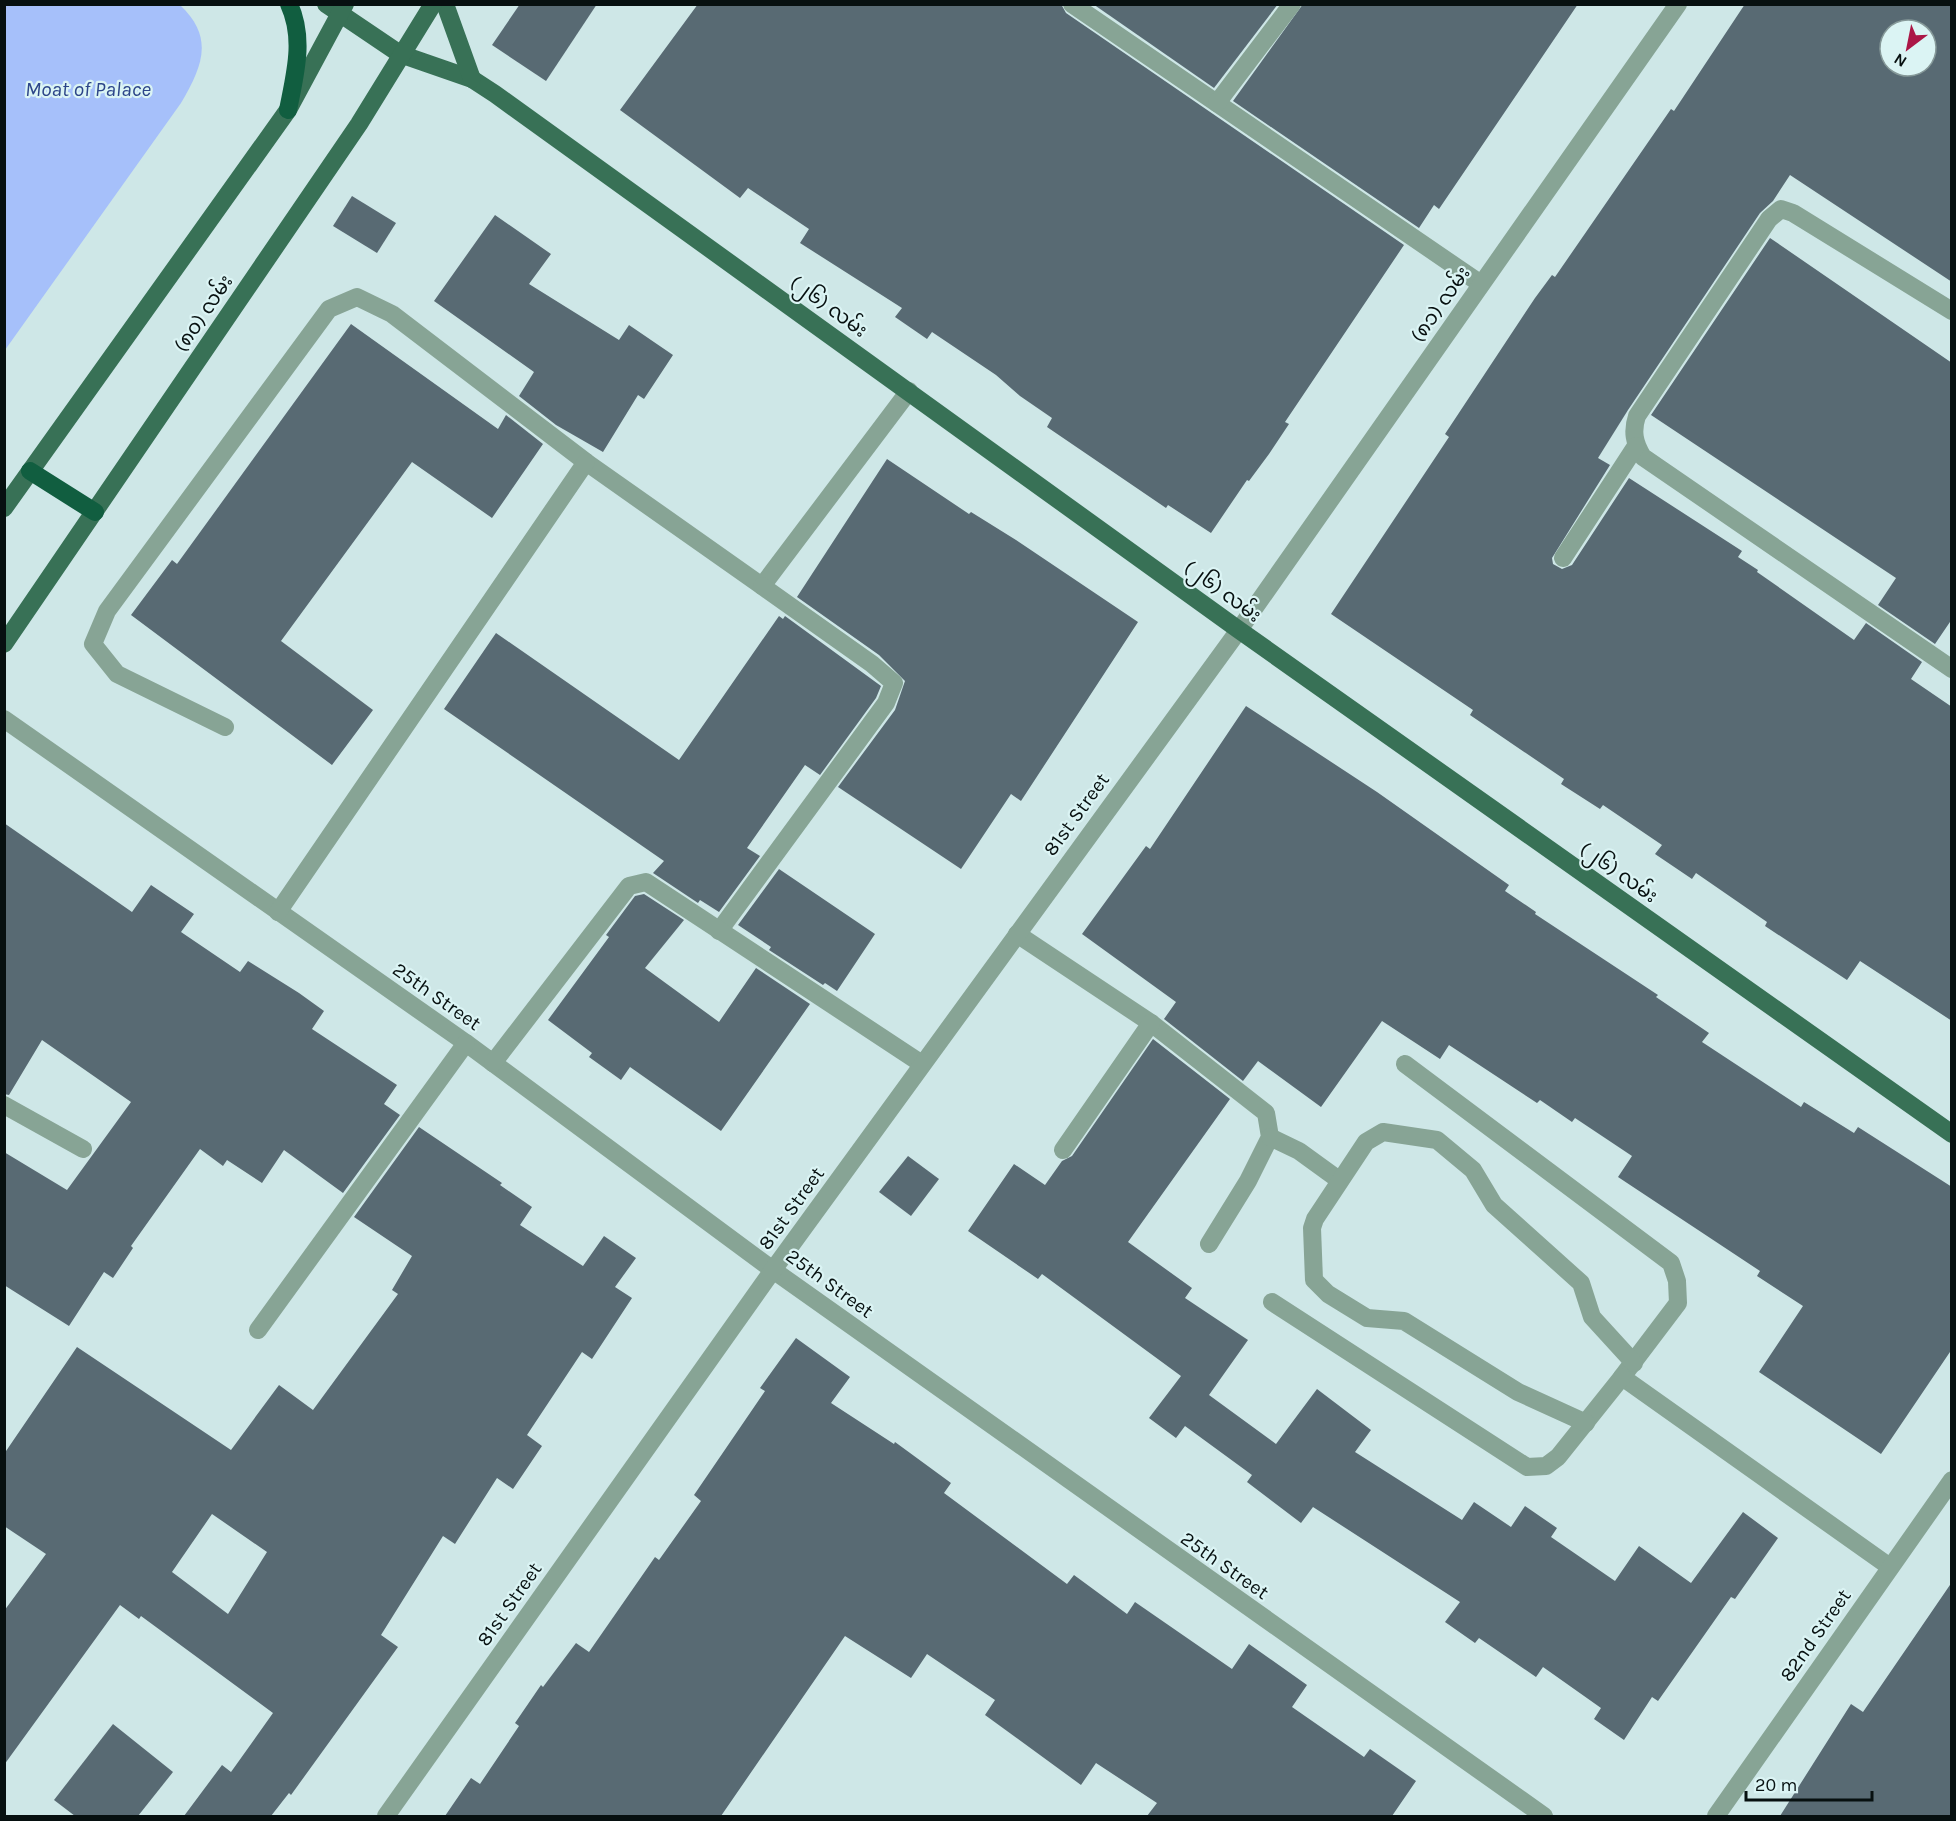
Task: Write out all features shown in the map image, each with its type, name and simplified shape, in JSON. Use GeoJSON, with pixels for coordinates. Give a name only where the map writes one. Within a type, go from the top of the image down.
{"type":"FeatureCollection","features":[{"type":"Feature","properties":{"kind":"highway"},"geometry":{"type":"LineString","coordinates":[[288,110],[298,55],[295,21],[289,4]]}},
{"type":"Feature","properties":{"kind":"highway"},"geometry":{"type":"LineString","coordinates":[[30,471],[95,512]]}},
{"type":"Feature","properties":{"kind":"main road","name":"(၈၀) လမ်း"},"geometry":{"type":"LineString","coordinates":[[4,644],[359,124],[400,54],[433,4]]}},
{"type":"Feature","properties":{"kind":"main road"},"geometry":{"type":"LineString","coordinates":[[446,4],[472,79]]}},
{"type":"Feature","properties":{"kind":"main road"},"geometry":{"type":"LineString","coordinates":[[4,508],[288,110],[336,7]]}},
{"type":"Feature","properties":{"kind":"main road","name":"(၂၆) လမ်း"},"geometry":{"type":"LineString","coordinates":[[336,7],[400,54],[472,79],[1239,630],[1952,1134]]}},
{"type":"Feature","properties":{"kind":"street"},"geometry":{"type":"LineString","coordinates":[[1072,4],[1481,284]]}},
{"type":"Feature","properties":{"kind":"street"},"geometry":{"type":"LineString","coordinates":[[1217,103],[1292,4]]}},
{"type":"Feature","properties":{"kind":"street","name":"(၈၁) လမ်း"},"geometry":{"type":"LineString","coordinates":[[1239,630],[1678,4]]}},
{"type":"Feature","properties":{"kind":"street"},"geometry":{"type":"LineString","coordinates":[[1952,311],[1793,213],[1781,209],[1769,219],[1637,416],[1634,434],[1636,446],[1642,457],[1952,669]]}},
{"type":"Feature","properties":{"kind":"street"},"geometry":{"type":"LineString","coordinates":[[225,727],[117,674],[93,644],[107,610],[329,309],[357,297],[392,314],[586,462],[872,664],[894,683],[886,703],[719,931]]}},
{"type":"Feature","properties":{"kind":"street"},"geometry":{"type":"LineString","coordinates":[[762,586],[909,391]]}},
{"type":"Feature","properties":{"kind":"street"},"geometry":{"type":"LineString","coordinates":[[1563,558],[1636,446]]}},
{"type":"Feature","properties":{"kind":"street"},"geometry":{"type":"LineString","coordinates":[[278,912],[586,462]]}},
{"type":"Feature","properties":{"kind":"street","name":"81st Street"},"geometry":{"type":"LineString","coordinates":[[386,1816],[773,1270],[1239,630]]}},
{"type":"Feature","properties":{"kind":"street","name":"25th Street"},"geometry":{"type":"LineString","coordinates":[[4,719],[466,1043],[773,1270],[1544,1816]]}},
{"type":"Feature","properties":{"kind":"street"},"geometry":{"type":"LineString","coordinates":[[493,1063],[629,886],[646,882],[922,1064]]}},
{"type":"Feature","properties":{"kind":"street"},"geometry":{"type":"LineString","coordinates":[[1017,934],[1150,1023],[1266,1113],[1270,1137],[1248,1181],[1209,1244]]}},
{"type":"Feature","properties":{"kind":"street"},"geometry":{"type":"LineString","coordinates":[[1063,1150],[1150,1023]]}},
{"type":"Feature","properties":{"kind":"street"},"geometry":{"type":"LineString","coordinates":[[258,1330],[466,1043]]}},
{"type":"Feature","properties":{"kind":"street"},"geometry":{"type":"LineString","coordinates":[[1272,1302],[1527,1467],[1546,1467],[1558,1457],[1634,1363],[1678,1303],[1677,1281],[1671,1263],[1405,1064]]}},
{"type":"Feature","properties":{"kind":"street"},"geometry":{"type":"LineString","coordinates":[[4,1105],[83,1149]]}},
{"type":"Feature","properties":{"kind":"street"},"geometry":{"type":"LineString","coordinates":[[1586,1423],[1518,1392],[1404,1321],[1366,1318],[1328,1294],[1314,1280],[1312,1228],[1339,1180],[1366,1142],[1383,1132],[1437,1140],[1473,1170],[1494,1205],[1581,1283],[1592,1317],[1634,1363]]}},
{"type":"Feature","properties":{"kind":"street"},"geometry":{"type":"LineString","coordinates":[[1270,1137],[1299,1151],[1339,1180]]}},
{"type":"Feature","properties":{"kind":"street"},"geometry":{"type":"LineString","coordinates":[[1622,1377],[1890,1567]]}},
{"type":"Feature","properties":{"kind":"street","name":"82nd Street"},"geometry":{"type":"LineString","coordinates":[[1716,1816],[1952,1480]]}},
{"type":"Feature","properties":{"kind":"water","name":"Moat of Palace"},"geometry":{"type":"Polygon","coordinates":[[[5,4],[180,5],[198,29],[202,53],[195,77],[181,103],[5,350],[5,4]]]}},
{"type":"Feature","properties":{"kind":"building"},"geometry":{"type":"Polygon","coordinates":[[[520,4],[597,4],[546,81],[492,45],[520,4]]]}},
{"type":"Feature","properties":{"kind":"building"},"geometry":{"type":"Polygon","coordinates":[[[698,4],[1061,4],[1066,13],[1404,245],[1285,422],[1289,424],[1269,454],[1249,481],[1247,480],[1211,533],[1168,505],[1166,508],[1047,427],[1052,418],[1020,396],[996,375],[932,332],[927,339],[895,317],[902,308],[800,243],[809,229],[748,188],[740,198],[620,110],[698,4]]]}},
{"type":"Feature","properties":{"kind":"building"},"geometry":{"type":"Polygon","coordinates":[[[1093,4],[1278,4],[1214,88],[1093,4]]]}},
{"type":"Feature","properties":{"kind":"building"},"geometry":{"type":"Polygon","coordinates":[[[1303,4],[1578,4],[1439,209],[1434,205],[1419,228],[1233,101],[1303,4]]]}},
{"type":"Feature","properties":{"kind":"building"},"geometry":{"type":"Polygon","coordinates":[[[1745,4],[1952,4],[1952,282],[1790,175],[1773,201],[1760,213],[1598,458],[1610,465],[1552,558],[1553,564],[1562,569],[1572,565],[1629,478],[1742,551],[1738,557],[1854,640],[1866,623],[1922,662],[1911,679],[1952,707],[1952,1021],[1860,961],[1847,980],[1765,926],[1767,922],[1696,873],[1692,879],[1655,854],[1662,845],[1603,805],[1600,809],[1561,784],[1564,779],[1470,715],[1473,710],[1331,614],[1449,437],[1445,434],[1535,298],[1552,275],[1555,277],[1671,109],[1674,111],[1745,4]]]}},
{"type":"Feature","properties":{"kind":"building"},"geometry":{"type":"Polygon","coordinates":[[[352,196],[396,223],[377,253],[333,226],[352,196]]]}},
{"type":"Feature","properties":{"kind":"building"},"geometry":{"type":"Polygon","coordinates":[[[495,215],[551,254],[529,284],[619,340],[629,325],[673,355],[644,399],[638,395],[603,452],[556,425],[519,396],[534,372],[434,301],[495,215]]]}},
{"type":"Feature","properties":{"kind":"building"},"geometry":{"type":"Polygon","coordinates":[[[1770,238],[1952,363],[1952,619],[1935,644],[1878,605],[1896,578],[1651,415],[1770,238]]]}},
{"type":"Feature","properties":{"kind":"building"},"geometry":{"type":"Polygon","coordinates":[[[351,324],[498,429],[506,415],[543,444],[492,518],[412,462],[281,641],[373,710],[332,765],[131,615],[172,560],[177,564],[351,324]]]}},
{"type":"Feature","properties":{"kind":"building"},"geometry":{"type":"Polygon","coordinates":[[[887,459],[969,514],[971,512],[1016,540],[1138,622],[1021,801],[1011,794],[961,869],[838,787],[895,710],[905,681],[879,655],[797,597],[887,459]]]}},
{"type":"Feature","properties":{"kind":"building"},"geometry":{"type":"Polygon","coordinates":[[[779,616],[783,619],[785,616],[881,686],[876,698],[820,775],[805,765],[747,848],[760,856],[719,912],[700,900],[698,903],[653,873],[664,861],[444,709],[496,633],[679,760],[779,616]]]}},
{"type":"Feature","properties":{"kind":"building"},"geometry":{"type":"Polygon","coordinates":[[[1246,706],[1377,792],[1509,885],[1505,891],[1536,912],[1535,914],[1658,995],[1656,997],[1709,1033],[1702,1042],[1801,1107],[1804,1102],[1854,1133],[1858,1127],[1952,1187],[1952,1349],[1881,1454],[1759,1372],[1803,1306],[1757,1276],[1760,1271],[1618,1177],[1632,1156],[1575,1118],[1572,1122],[1540,1100],[1537,1103],[1449,1045],[1440,1059],[1382,1021],[1321,1107],[1258,1061],[1243,1081],[1164,1019],[1176,1002],[1082,934],[1146,846],[1150,849],[1246,706]]]}},
{"type":"Feature","properties":{"kind":"building"},"geometry":{"type":"Polygon","coordinates":[[[4,823],[132,912],[151,885],[194,914],[181,932],[240,972],[248,961],[299,993],[324,1011],[312,1029],[397,1085],[384,1104],[400,1115],[343,1193],[284,1150],[262,1183],[227,1160],[223,1166],[200,1149],[131,1246],[133,1248],[113,1278],[104,1272],[69,1326],[4,1285],[4,1152],[67,1190],[131,1102],[42,1040],[9,1095],[4,1094],[4,823]]]}},
{"type":"Feature","properties":{"kind":"building"},"geometry":{"type":"Polygon","coordinates":[[[779,869],[875,934],[837,991],[825,983],[823,985],[769,950],[771,947],[738,925],[779,869]]]}},
{"type":"Feature","properties":{"kind":"building"},"geometry":{"type":"Polygon","coordinates":[[[644,894],[684,920],[645,968],[719,1022],[756,968],[810,1004],[721,1131],[630,1067],[621,1080],[589,1057],[592,1053],[548,1020],[609,937],[606,935],[635,896],[644,894]]]}},
{"type":"Feature","properties":{"kind":"building"},"geometry":{"type":"Polygon","coordinates":[[[1153,1039],[1230,1099],[1128,1242],[1192,1288],[1185,1298],[1248,1340],[1209,1395],[1276,1444],[1317,1389],[1371,1430],[1355,1452],[1462,1520],[1474,1502],[1511,1527],[1525,1506],[1557,1528],[1551,1537],[1615,1581],[1639,1546],[1691,1583],[1743,1512],[1778,1538],[1735,1599],[1731,1597],[1658,1701],[1652,1697],[1624,1740],[1594,1719],[1601,1708],[1543,1667],[1536,1677],[1479,1638],[1475,1643],[1445,1622],[1460,1602],[1313,1507],[1301,1523],[1247,1482],[1252,1475],[1185,1426],[1176,1438],[1149,1418],[1181,1376],[1042,1274],[1038,1279],[968,1231],[1014,1164],[1045,1185],[1062,1161],[1072,1156],[1153,1039]]]}},
{"type":"Feature","properties":{"kind":"building"},"geometry":{"type":"Polygon","coordinates":[[[419,1127],[502,1183],[500,1185],[532,1207],[520,1225],[583,1266],[604,1236],[636,1258],[615,1287],[632,1298],[592,1359],[582,1352],[527,1435],[542,1446],[513,1489],[497,1478],[455,1544],[443,1536],[381,1635],[398,1647],[291,1795],[289,1793],[271,1816],[184,1816],[222,1765],[231,1772],[273,1713],[141,1616],[139,1619],[120,1605],[4,1765],[4,1611],[46,1554],[4,1526],[4,1454],[77,1347],[231,1450],[279,1385],[313,1410],[398,1294],[392,1290],[412,1256],[354,1217],[419,1127]],[[212,1514],[172,1572],[228,1614],[267,1552],[212,1514]]]}},
{"type":"Feature","properties":{"kind":"building"},"geometry":{"type":"Polygon","coordinates":[[[908,1156],[939,1179],[911,1216],[879,1192],[908,1156]]]}},
{"type":"Feature","properties":{"kind":"building"},"geometry":{"type":"Polygon","coordinates":[[[796,1338],[850,1377],[831,1403],[894,1444],[895,1442],[951,1483],[944,1493],[1067,1584],[1074,1575],[1127,1614],[1135,1602],[1232,1669],[1249,1644],[1307,1685],[1292,1707],[1364,1757],[1370,1749],[1416,1781],[1392,1816],[1147,1816],[1157,1803],[1096,1763],[1081,1785],[985,1715],[995,1700],[927,1654],[911,1678],[845,1636],[721,1816],[445,1816],[471,1778],[480,1784],[519,1726],[515,1723],[541,1685],[543,1687],[576,1643],[589,1652],[655,1557],[659,1560],[701,1501],[694,1495],[765,1391],[760,1388],[796,1338]]]}},
{"type":"Feature","properties":{"kind":"building"},"geometry":{"type":"Polygon","coordinates":[[[1952,1582],[1952,1816],[1780,1816],[1851,1704],[1863,1712],[1952,1582]]]}},
{"type":"Feature","properties":{"kind":"building"},"geometry":{"type":"Polygon","coordinates":[[[113,1724],[173,1772],[138,1816],[75,1816],[54,1800],[113,1724]]]}}]}
